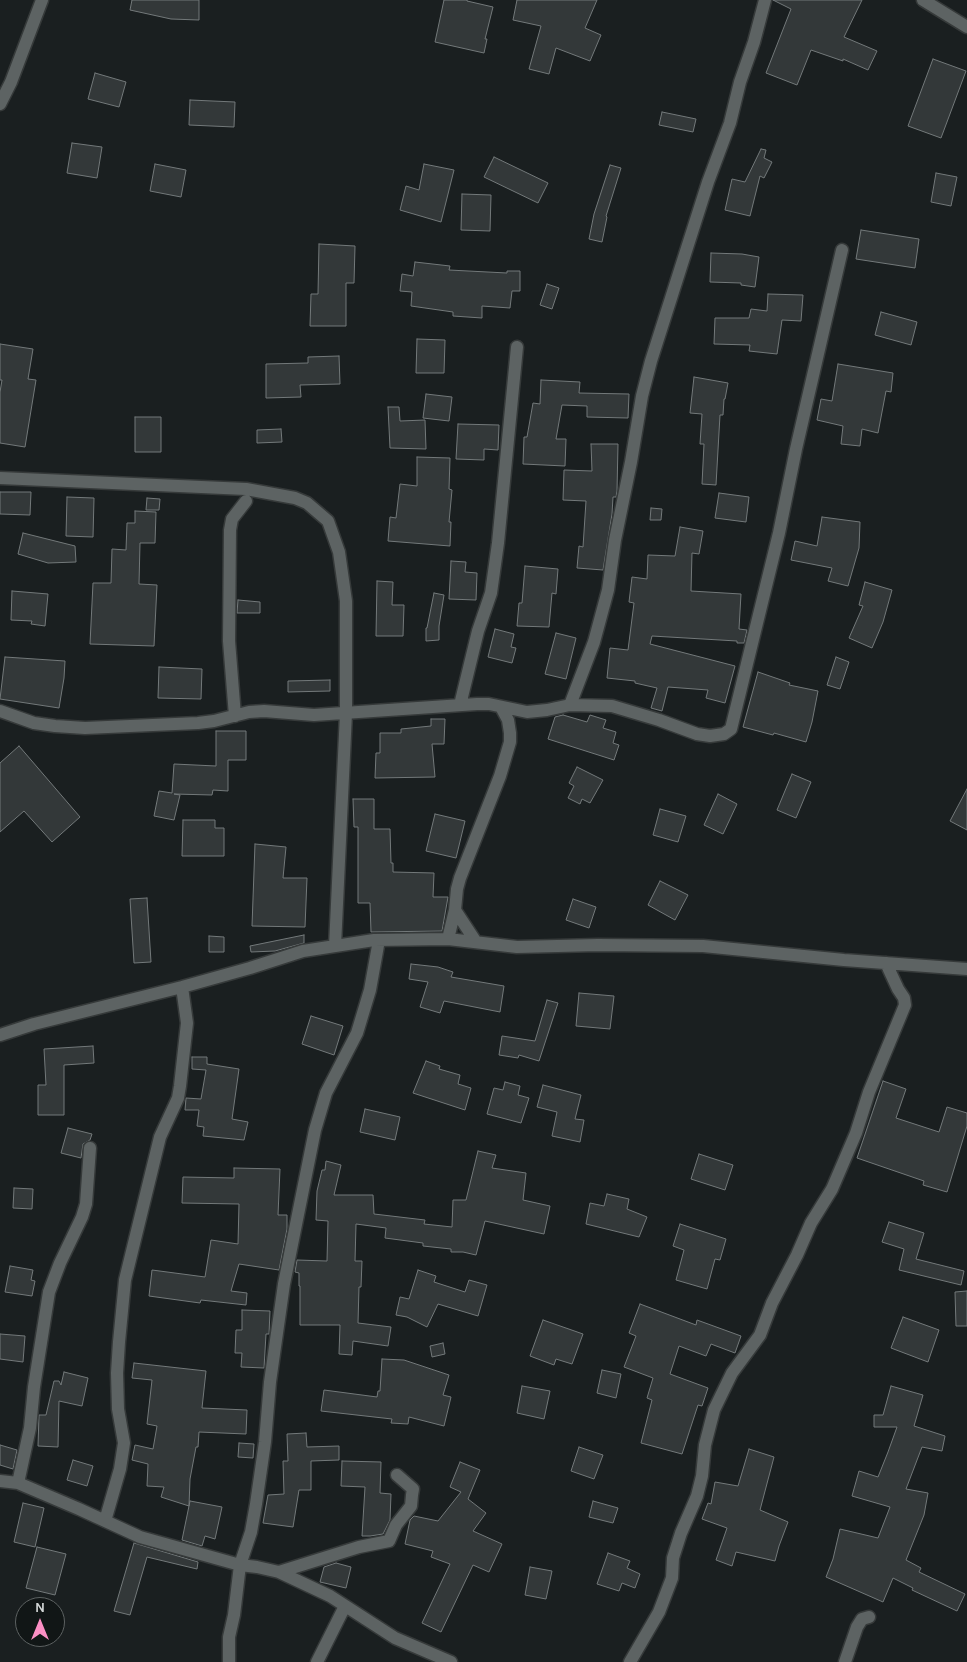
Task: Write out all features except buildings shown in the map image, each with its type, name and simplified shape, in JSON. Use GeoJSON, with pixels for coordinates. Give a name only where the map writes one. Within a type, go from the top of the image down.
{"type":"FeatureCollection","features":[{"type":"Feature","properties":{"kind":"street"},"geometry":{"type":"LineString","coordinates":[[0,104],[11,82],[42,0]]}},
{"type":"Feature","properties":{"kind":"street"},"geometry":{"type":"LineString","coordinates":[[570,705],[594,642],[608,590],[615,540],[632,462],[642,396],[651,361],[708,182],[730,123],[740,82],[766,0]]}},
{"type":"Feature","properties":{"kind":"street"},"geometry":{"type":"LineString","coordinates":[[923,0],[967,26]]}},
{"type":"Feature","properties":{"kind":"street"},"geometry":{"type":"LineString","coordinates":[[0,711],[34,723],[85,728],[198,723],[249,712],[264,711],[314,715],[489,704],[527,712],[570,705],[612,706],[660,720],[697,734],[710,736],[724,734],[731,729],[779,533],[842,250]]}},
{"type":"Feature","properties":{"kind":"street"},"geometry":{"type":"LineString","coordinates":[[460,705],[478,630],[491,593],[498,543],[517,347]]}},
{"type":"Feature","properties":{"kind":"street"},"geometry":{"type":"LineString","coordinates":[[0,478],[246,489],[290,497],[307,503],[328,521],[339,552],[346,602],[346,713],[335,946]]}},
{"type":"Feature","properties":{"kind":"street"},"geometry":{"type":"LineString","coordinates":[[235,716],[229,641],[230,538],[232,519],[246,501]]}},
{"type":"Feature","properties":{"kind":"street"},"geometry":{"type":"LineString","coordinates":[[448,939],[460,878],[500,776],[510,742],[508,720],[501,707]]}},
{"type":"Feature","properties":{"kind":"street"},"geometry":{"type":"LineString","coordinates":[[510,733],[527,712]]}},
{"type":"Feature","properties":{"kind":"street"},"geometry":{"type":"LineString","coordinates":[[455,910],[476,942]]}},
{"type":"Feature","properties":{"kind":"street"},"geometry":{"type":"LineString","coordinates":[[0,1035],[34,1024],[182,987],[303,951],[379,940],[448,939],[518,947],[598,945],[703,946],[768,954],[967,969]]}},
{"type":"Feature","properties":{"kind":"street"},"geometry":{"type":"LineString","coordinates":[[229,1662],[229,1638],[234,1615],[240,1565],[252,1532],[284,1284],[315,1130],[326,1093],[357,1032],[370,990],[379,940]]}},
{"type":"Feature","properties":{"kind":"street"},"geometry":{"type":"LineString","coordinates":[[630,1662],[659,1612],[672,1578],[673,1558],[681,1533],[697,1496],[702,1476],[705,1445],[714,1410],[732,1373],[760,1334],[772,1303],[798,1256],[811,1223],[832,1188],[856,1133],[869,1092],[905,1005],[904,998],[886,963]]}},
{"type":"Feature","properties":{"kind":"street"},"geometry":{"type":"LineString","coordinates":[[105,1521],[120,1469],[124,1443],[118,1409],[118,1373],[125,1280],[160,1137],[178,1098],[187,1023],[182,987]]}},
{"type":"Feature","properties":{"kind":"street"},"geometry":{"type":"LineString","coordinates":[[18,1483],[30,1428],[34,1387],[49,1292],[86,1204],[90,1148]]}},
{"type":"Feature","properties":{"kind":"street"},"geometry":{"type":"LineString","coordinates":[[279,1572],[389,1541],[396,1525],[411,1506],[413,1489],[396,1475]]}},
{"type":"Feature","properties":{"kind":"street"},"geometry":{"type":"LineString","coordinates":[[0,1481],[18,1483],[140,1537],[240,1565],[279,1572],[304,1582],[395,1638],[451,1662]]}},
{"type":"Feature","properties":{"kind":"street"},"geometry":{"type":"LineString","coordinates":[[317,1662],[345,1606]]}},
{"type":"Feature","properties":{"kind":"street"},"geometry":{"type":"LineString","coordinates":[[845,1662],[857,1627],[862,1619],[869,1616]]}}]}
